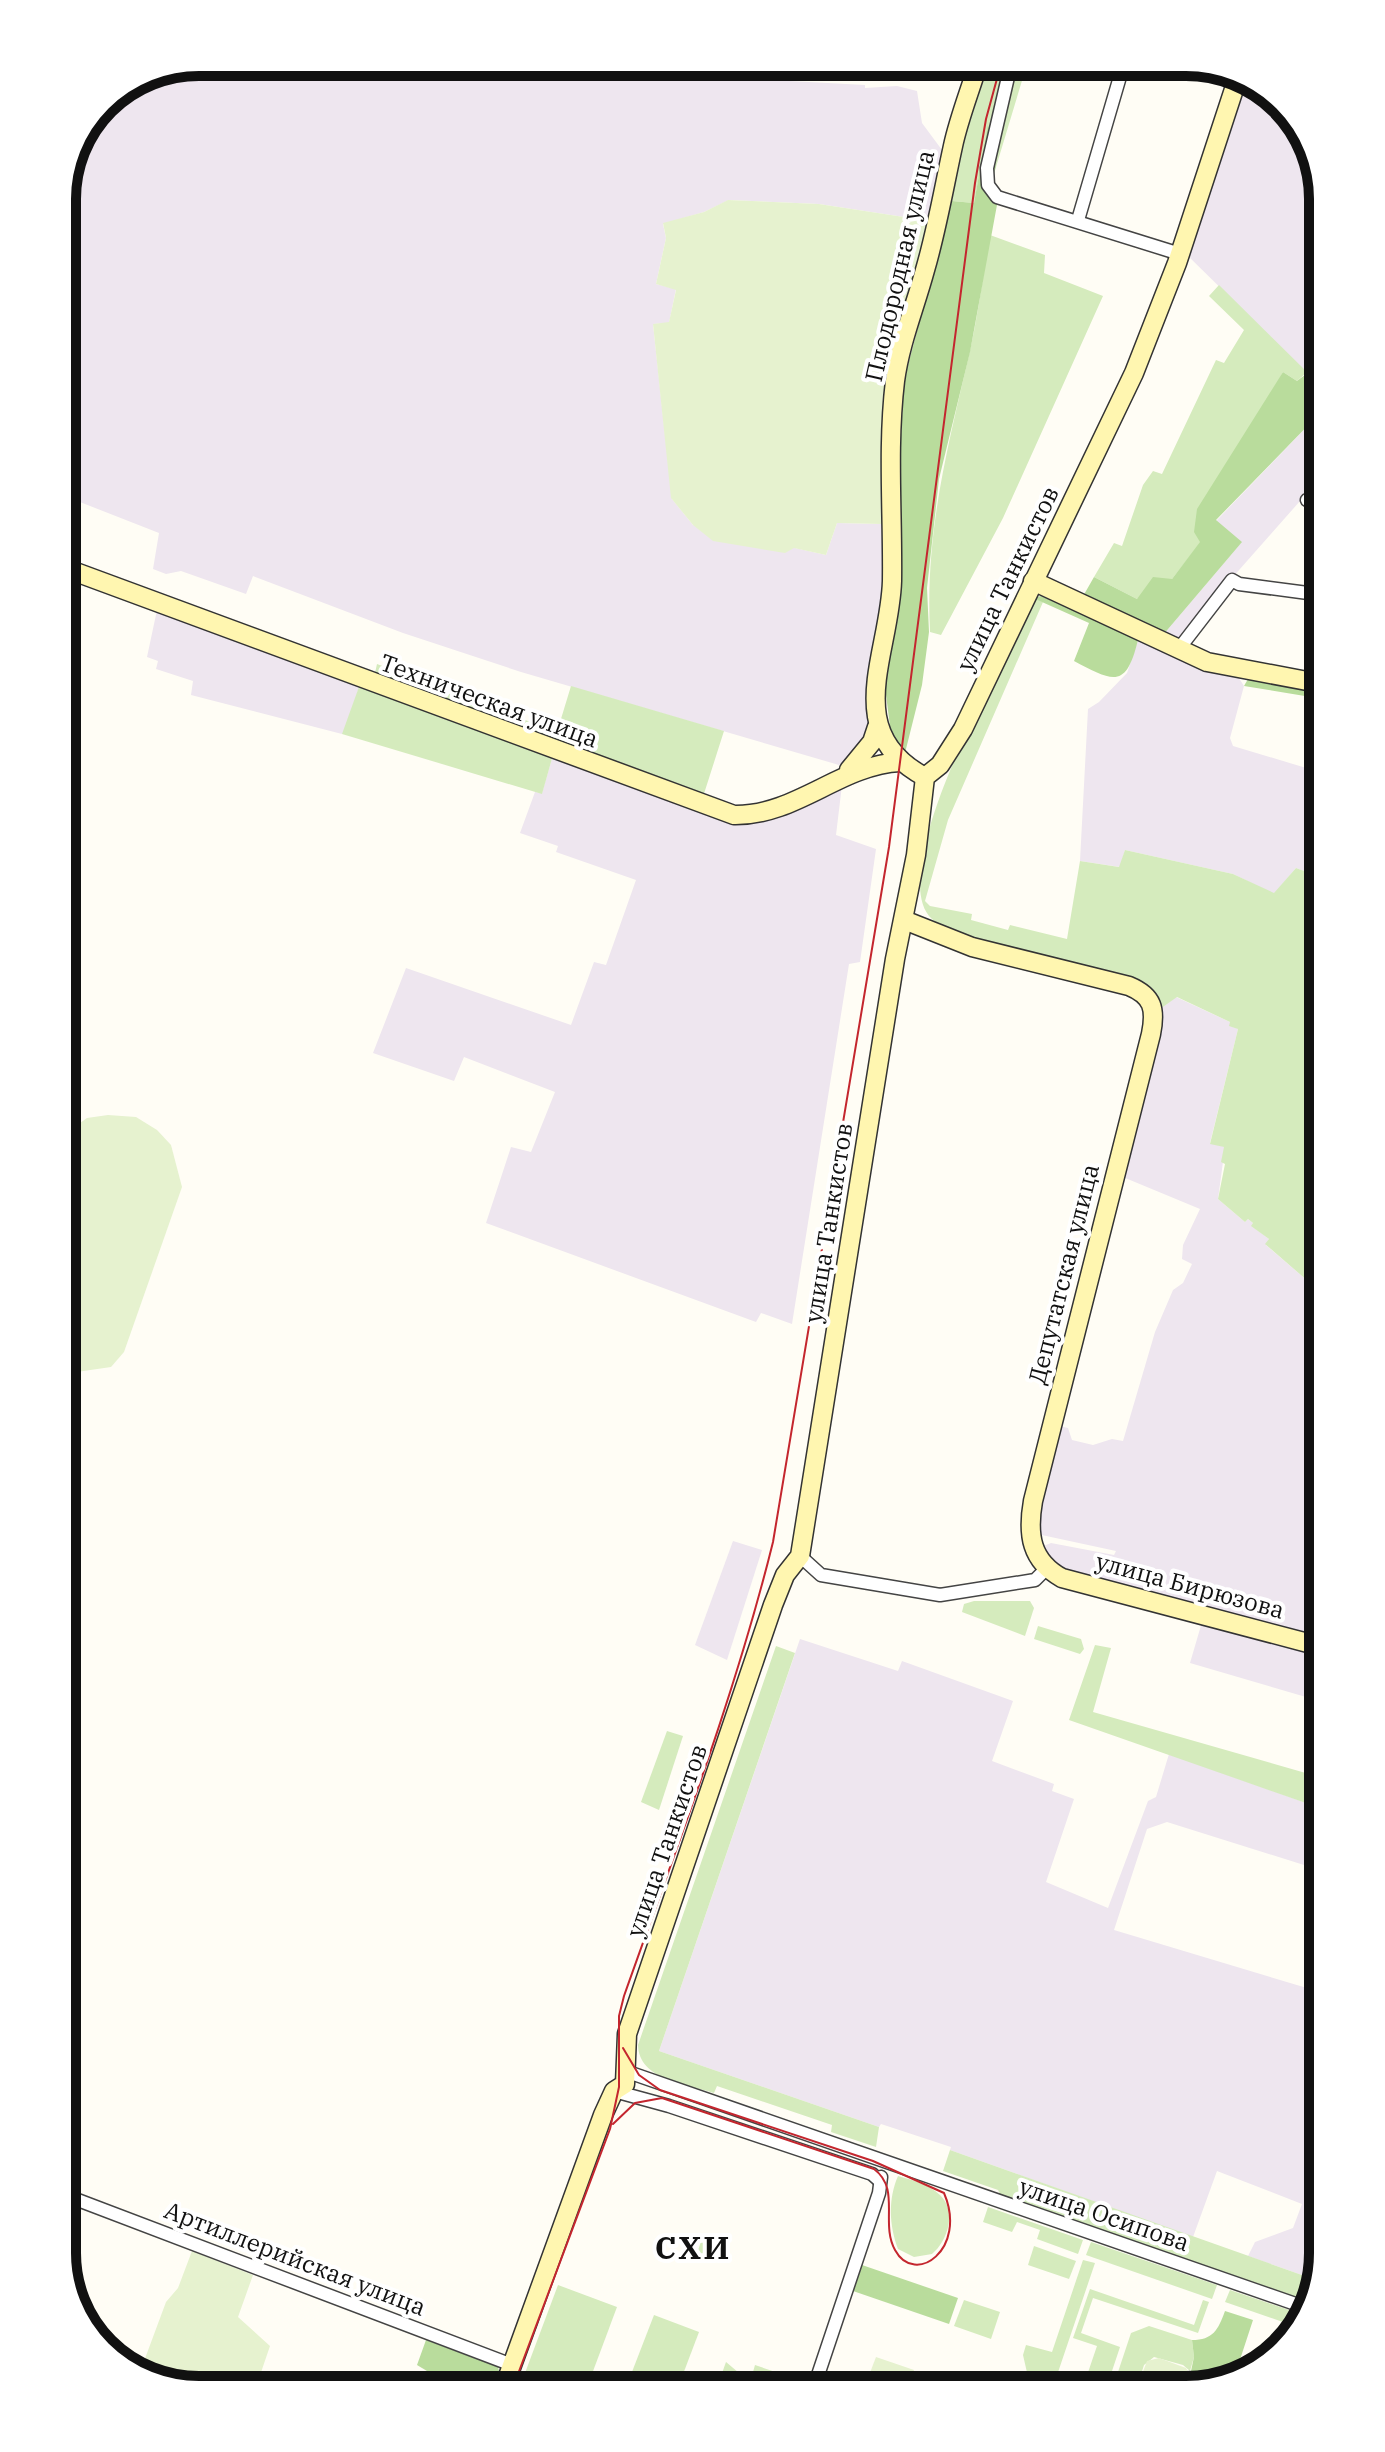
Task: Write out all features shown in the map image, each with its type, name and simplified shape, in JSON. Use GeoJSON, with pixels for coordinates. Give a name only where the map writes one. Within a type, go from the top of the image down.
{"type":"FeatureCollection","features":[{"type":"Feature","properties":{"kind":"main road","name":"Плодородная улица"},"geometry":{"type":"LineString","coordinates":[[877,727],[883,632],[892,584],[888,479],[895,378],[974,76]]}},
{"type":"Feature","properties":{"kind":"main road","name":"улица Танкистов"},"geometry":{"type":"LineString","coordinates":[[508,2376],[624,2085],[627,2034],[777,1595],[785,1575],[800,1556],[925,777],[940,765],[963,729],[1134,373],[1180,254],[1235,87]]}},
{"type":"Feature","properties":{"kind":"main road","name":"Техническая улица"},"geometry":{"type":"LineString","coordinates":[[76,572],[734,815],[767,813],[880,763],[900,762]]}},
{"type":"Feature","properties":{"kind":"main road"},"geometry":{"type":"LineString","coordinates":[[1033,581],[1178,650],[1228,667],[1309,681]]}},
{"type":"Feature","properties":{"kind":"main road"},"geometry":{"type":"LineString","coordinates":[[877,727],[887,748],[900,762],[925,777]]}},
{"type":"Feature","properties":{"kind":"main road"},"geometry":{"type":"LineString","coordinates":[[841,778],[872,742],[877,727]]}},
{"type":"Feature","properties":{"kind":"main road","name":"Депутатская улица"},"geometry":{"type":"LineString","coordinates":[[904,920],[972,947],[1129,986],[1150,999],[1154,1018],[1031,1514],[1032,1543],[1037,1558],[1046,1569]]}},
{"type":"Feature","properties":{"kind":"main road","name":"улица Бирюзова"},"geometry":{"type":"LineString","coordinates":[[1046,1569],[1062,1578],[1309,1643]]}},
{"type":"Feature","properties":{"kind":"street"},"geometry":{"type":"LineString","coordinates":[[1008,76],[987,168],[988,185],[997,197],[1180,254]]}},
{"type":"Feature","properties":{"kind":"street"},"geometry":{"type":"LineString","coordinates":[[1078,220],[1120,76]]}},
{"type":"Feature","properties":{"kind":"street"},"geometry":{"type":"LineString","coordinates":[[1178,650],[1232,580],[1239,584],[1309,593]]}},
{"type":"Feature","properties":{"kind":"street"},"geometry":{"type":"LineString","coordinates":[[800,1556],[821,1575],[940,1595],[1035,1580],[1046,1569]]}},
{"type":"Feature","properties":{"kind":"street"},"geometry":{"type":"LineString","coordinates":[[624,2085],[872,2174],[880,2181]]}},
{"type":"Feature","properties":{"kind":"street","name":"улица Осипова"},"geometry":{"type":"LineString","coordinates":[[624,2085],[886,2162],[1297,2305]]}},
{"type":"Feature","properties":{"kind":"street"},"geometry":{"type":"LineString","coordinates":[[818,2376],[879,2193],[886,2162]]}},
{"type":"Feature","properties":{"kind":"street","name":"Артиллерийская улица"},"geometry":{"type":"LineString","coordinates":[[76,2199],[512,2365]]}},
{"type":"Feature","properties":{"kind":"shaded area"},"geometry":{"type":"Polygon","coordinates":[[[199,76],[736,76],[865,85],[865,88],[897,86],[917,91],[922,123],[942,150],[930,221],[819,204],[729,200],[704,212],[663,224],[666,238],[656,284],[676,289],[669,323],[653,324],[672,499],[693,525],[826,555],[837,523],[882,524],[886,580],[871,715],[866,735],[852,756],[839,765],[521,672],[403,633],[253,576],[246,594],[181,571],[166,574],[153,569],[159,533],[76,500],[78,175],[85,152],[97,131],[112,112],[131,97],[152,85],[175,78],[199,76]]]}},
{"type":"Feature","properties":{"kind":"shaded area"},"geometry":{"type":"Polygon","coordinates":[[[1238,88],[1254,97],[1278,118],[1296,145],[1305,167],[1309,199],[1309,375],[1185,253],[1238,88]]]}},
{"type":"Feature","properties":{"kind":"shaded area"},"geometry":{"type":"Polygon","coordinates":[[[1309,425],[1309,491],[1179,638],[1173,641],[1163,635],[1241,543],[1216,521],[1309,425]]]}},
{"type":"Feature","properties":{"kind":"shaded area"},"geometry":{"type":"Polygon","coordinates":[[[157,610],[360,684],[345,732],[342,734],[191,695],[193,681],[156,669],[158,661],[147,657],[157,610]]]}},
{"type":"Feature","properties":{"kind":"shaded area"},"geometry":{"type":"Polygon","coordinates":[[[1138,640],[1237,675],[1244,686],[1230,738],[1233,746],[1309,769],[1309,873],[1296,868],[1274,894],[1233,874],[1125,850],[1120,867],[1080,861],[1088,709],[1127,673],[1138,640]]]}},
{"type":"Feature","properties":{"kind":"shaded area"},"geometry":{"type":"Polygon","coordinates":[[[553,755],[714,814],[842,785],[836,835],[876,849],[860,962],[849,964],[792,1324],[761,1313],[756,1322],[486,1223],[511,1147],[531,1152],[555,1092],[464,1057],[454,1081],[373,1053],[406,968],[571,1025],[594,962],[606,965],[636,880],[556,852],[558,846],[520,833],[535,792],[542,793],[553,755]]]}},
{"type":"Feature","properties":{"kind":"shaded area"},"geometry":{"type":"Polygon","coordinates":[[[1176,997],[1230,1022],[1238,1029],[1210,1143],[1225,1147],[1218,1199],[1245,1222],[1248,1219],[1253,1223],[1252,1226],[1269,1239],[1266,1245],[1309,1282],[1309,1480],[1304,1496],[1309,1498],[1309,1635],[1064,1572],[1041,1547],[1051,1543],[1114,1555],[1116,1551],[1037,1534],[1055,1425],[1068,1428],[1072,1440],[1093,1445],[1112,1439],[1123,1441],[1155,1332],[1173,1290],[1183,1283],[1192,1264],[1182,1259],[1183,1245],[1200,1209],[1118,1175],[1160,1009],[1176,997]]]}},
{"type":"Feature","properties":{"kind":"shaded area"},"geometry":{"type":"Polygon","coordinates":[[[733,1541],[762,1550],[727,1660],[695,1645],[733,1541]]]}},
{"type":"Feature","properties":{"kind":"shaded area"},"geometry":{"type":"Polygon","coordinates":[[[1202,1622],[1309,1652],[1309,1698],[1190,1663],[1202,1622]]]}},
{"type":"Feature","properties":{"kind":"shaded area"},"geometry":{"type":"Polygon","coordinates":[[[800,1639],[898,1671],[902,1661],[1013,1701],[992,1761],[1054,1784],[1052,1791],[1074,1799],[1046,1882],[1108,1908],[1148,1801],[1156,1797],[1169,1754],[1309,1804],[1309,1867],[1167,1822],[1147,1829],[1114,1930],[1309,1989],[1307,2277],[1248,2256],[1255,2242],[1293,2228],[1302,2204],[1217,2171],[1193,2237],[950,2150],[951,2147],[881,2124],[879,2127],[659,2051],[800,1639]]]}},
{"type":"Feature","properties":{"kind":"green space"},"geometry":{"type":"Polygon","coordinates":[[[982,76],[1023,76],[996,167],[988,128],[974,203],[952,201],[965,134],[982,76]]]}},
{"type":"Feature","properties":{"kind":"green space"},"geometry":{"type":"Polygon","coordinates":[[[988,125],[996,167],[992,180],[999,194],[970,352],[939,479],[927,588],[929,632],[922,685],[904,757],[892,742],[885,687],[896,611],[895,481],[900,455],[904,380],[952,201],[974,203],[988,125]]]}},
{"type":"Feature","properties":{"kind":"green space"},"geometry":{"type":"Polygon","coordinates":[[[728,200],[819,204],[930,221],[888,374],[882,452],[882,524],[837,523],[826,555],[794,548],[785,553],[713,541],[693,525],[671,498],[653,324],[669,322],[676,290],[656,284],[666,238],[663,223],[704,212],[728,200]]]}},
{"type":"Feature","properties":{"kind":"green space"},"geometry":{"type":"Polygon","coordinates":[[[990,235],[1045,255],[1044,273],[1103,296],[1003,518],[941,635],[930,632],[934,526],[990,235]]]}},
{"type":"Feature","properties":{"kind":"green space"},"geometry":{"type":"Polygon","coordinates":[[[1219,285],[1307,372],[1297,381],[1283,372],[1201,542],[1172,579],[1137,599],[1094,577],[1114,543],[1122,546],[1143,485],[1153,471],[1162,474],[1216,360],[1224,363],[1244,330],[1209,296],[1219,285]]]}},
{"type":"Feature","properties":{"kind":"green space"},"geometry":{"type":"Polygon","coordinates":[[[1283,372],[1297,381],[1309,372],[1309,424],[1216,520],[1242,542],[1163,635],[1082,598],[1094,577],[1137,599],[1153,577],[1172,579],[1200,542],[1194,532],[1197,509],[1283,372]]]}},
{"type":"Feature","properties":{"kind":"green space"},"geometry":{"type":"Polygon","coordinates":[[[1041,596],[1138,640],[1129,667],[1123,674],[1109,677],[1074,661],[1089,623],[1033,598],[1041,596]]]}},
{"type":"Feature","properties":{"kind":"green space"},"geometry":{"type":"Polygon","coordinates":[[[1033,598],[1043,602],[948,820],[925,901],[930,906],[972,914],[971,920],[1008,930],[1010,925],[1067,939],[1080,861],[1119,867],[1125,850],[1233,874],[1274,893],[1296,868],[1309,873],[1309,1282],[1265,1244],[1269,1239],[1251,1226],[1253,1223],[1248,1219],[1245,1222],[1218,1199],[1225,1164],[1221,1162],[1224,1147],[1210,1144],[1238,1029],[1229,1026],[1230,1022],[1177,997],[1160,1009],[1156,993],[1140,981],[971,939],[932,919],[921,899],[921,869],[940,795],[1027,604],[1033,598]]]}},
{"type":"Feature","properties":{"kind":"green space"},"geometry":{"type":"Polygon","coordinates":[[[377,664],[557,732],[571,686],[724,731],[702,800],[375,673],[377,664]]]}},
{"type":"Feature","properties":{"kind":"green space"},"geometry":{"type":"Polygon","coordinates":[[[1248,679],[1309,687],[1309,697],[1244,686],[1248,679]]]}},
{"type":"Feature","properties":{"kind":"green space"},"geometry":{"type":"Polygon","coordinates":[[[360,684],[553,755],[542,794],[342,734],[360,684]]]}},
{"type":"Feature","properties":{"kind":"green space"},"geometry":{"type":"Polygon","coordinates":[[[108,1115],[136,1117],[157,1130],[171,1145],[182,1187],[124,1352],[111,1367],[76,1372],[76,1126],[87,1118],[108,1115]]]}},
{"type":"Feature","properties":{"kind":"green space"},"geometry":{"type":"Polygon","coordinates":[[[974,1601],[1030,1601],[1034,1608],[1025,1636],[962,1612],[964,1604],[974,1601]]]}},
{"type":"Feature","properties":{"kind":"green space"},"geometry":{"type":"Polygon","coordinates":[[[1038,1626],[1081,1639],[1084,1649],[1080,1654],[1034,1639],[1038,1626]]]}},
{"type":"Feature","properties":{"kind":"green space"},"geometry":{"type":"Polygon","coordinates":[[[1095,1645],[1111,1648],[1093,1712],[1309,1774],[1309,1804],[1069,1720],[1095,1645]]]}},
{"type":"Feature","properties":{"kind":"green space"},"geometry":{"type":"Polygon","coordinates":[[[776,1646],[795,1653],[659,2051],[879,2127],[876,2147],[831,2132],[832,2125],[717,2086],[714,2093],[666,2079],[646,2066],[640,2057],[638,2045],[776,1646]]]}},
{"type":"Feature","properties":{"kind":"green space"},"geometry":{"type":"Polygon","coordinates":[[[667,1731],[683,1736],[659,1810],[641,1802],[667,1731]]]}},
{"type":"Feature","properties":{"kind":"green space"},"geometry":{"type":"Polygon","coordinates":[[[950,2150],[1307,2277],[1300,2300],[1001,2196],[998,2190],[943,2171],[950,2150]]]}},
{"type":"Feature","properties":{"kind":"green space"},"geometry":{"type":"Polygon","coordinates":[[[898,2176],[931,2188],[945,2202],[949,2217],[946,2234],[932,2254],[914,2257],[898,2249],[891,2212],[898,2176]]]}},
{"type":"Feature","properties":{"kind":"green space"},"geometry":{"type":"Polygon","coordinates":[[[988,2207],[1083,2240],[1078,2254],[1037,2239],[1040,2230],[1017,2222],[1012,2232],[983,2222],[988,2207]]]}},
{"type":"Feature","properties":{"kind":"green space"},"geometry":{"type":"Polygon","coordinates":[[[709,2233],[718,2241],[711,2261],[696,2256],[703,2236],[709,2233]]]}},
{"type":"Feature","properties":{"kind":"green space"},"geometry":{"type":"Polygon","coordinates":[[[1091,2242],[1217,2285],[1212,2299],[1086,2255],[1091,2242]]]}},
{"type":"Feature","properties":{"kind":"green space"},"geometry":{"type":"Polygon","coordinates":[[[1034,2246],[1076,2261],[1069,2279],[1028,2265],[1034,2246]]]}},
{"type":"Feature","properties":{"kind":"green space"},"geometry":{"type":"Polygon","coordinates":[[[192,2251],[253,2275],[238,2317],[270,2346],[260,2376],[191,2376],[175,2374],[144,2362],[166,2302],[178,2288],[192,2251]]]}},
{"type":"Feature","properties":{"kind":"green space"},"geometry":{"type":"Polygon","coordinates":[[[1083,2260],[1095,2263],[1057,2376],[1028,2376],[1023,2355],[1026,2345],[1052,2352],[1083,2260]]]}},
{"type":"Feature","properties":{"kind":"green space"},"geometry":{"type":"Polygon","coordinates":[[[862,2265],[958,2298],[949,2324],[853,2291],[862,2265]]]}},
{"type":"Feature","properties":{"kind":"green space"},"geometry":{"type":"Polygon","coordinates":[[[558,2285],[617,2307],[591,2376],[533,2376],[525,2373],[558,2285]]]}},
{"type":"Feature","properties":{"kind":"green space"},"geometry":{"type":"Polygon","coordinates":[[[1090,2289],[1194,2325],[1203,2300],[1209,2302],[1198,2333],[1093,2298],[1081,2333],[1120,2347],[1110,2376],[1087,2376],[1097,2346],[1073,2338],[1090,2289]]]}},
{"type":"Feature","properties":{"kind":"green space"},"geometry":{"type":"Polygon","coordinates":[[[1230,2290],[1293,2311],[1286,2323],[1225,2302],[1230,2290]]]}},
{"type":"Feature","properties":{"kind":"green space"},"geometry":{"type":"Polygon","coordinates":[[[964,2300],[1000,2312],[991,2339],[954,2326],[964,2300]]]}},
{"type":"Feature","properties":{"kind":"green space"},"geometry":{"type":"Polygon","coordinates":[[[1225,2311],[1253,2320],[1239,2364],[1210,2374],[1190,2376],[1194,2357],[1192,2340],[1210,2336],[1220,2324],[1225,2311]]]}},
{"type":"Feature","properties":{"kind":"green space"},"geometry":{"type":"Polygon","coordinates":[[[654,2315],[699,2332],[682,2376],[630,2376],[654,2315]]]}},
{"type":"Feature","properties":{"kind":"green space"},"geometry":{"type":"Polygon","coordinates":[[[1149,2326],[1192,2340],[1194,2357],[1190,2371],[1183,2365],[1154,2357],[1144,2365],[1140,2376],[1117,2376],[1131,2333],[1149,2326]]]}},
{"type":"Feature","properties":{"kind":"green space"},"geometry":{"type":"Polygon","coordinates":[[[426,2340],[498,2367],[500,2375],[431,2376],[417,2365],[426,2340]]]}},
{"type":"Feature","properties":{"kind":"green space"},"geometry":{"type":"Polygon","coordinates":[[[876,2357],[914,2370],[912,2376],[869,2376],[876,2357]]]}},
{"type":"Feature","properties":{"kind":"green space"},"geometry":{"type":"Polygon","coordinates":[[[1159,2358],[1186,2368],[1190,2376],[1141,2376],[1147,2361],[1159,2358]]]}},
{"type":"Feature","properties":{"kind":"green space"},"geometry":{"type":"Polygon","coordinates":[[[726,2362],[743,2376],[721,2376],[726,2362]]]}},
{"type":"Feature","properties":{"kind":"green space"},"geometry":{"type":"Polygon","coordinates":[[[755,2365],[787,2376],[765,2376],[753,2372],[755,2365]]]}},
{"type":"Feature","properties":{"kind":"green space"},"geometry":{"type":"Polygon","coordinates":[[[933,2372],[938,2372],[950,2376],[931,2376],[933,2372]]]}},
{"type":"Feature","properties":{"kind":"tram line"},"geometry":{"type":"LineString","coordinates":[[517,2376],[610,2129],[619,2087],[619,2016],[624,1996],[723,1714],[773,1542],[889,847],[975,183],[986,119],[998,76]]}},
{"type":"Feature","properties":{"kind":"tram line"},"geometry":{"type":"LineString","coordinates":[[613,2124],[635,2103],[662,2098],[874,2169],[887,2186],[889,2229],[895,2250],[914,2265],[926,2263],[936,2256],[949,2231],[950,2213],[944,2193],[873,2161],[660,2090],[639,2075],[623,2048]]}},
{"type":"Feature","properties":{"kind":"district","name":"СХИ"},"geometry":{"type":"Point","coordinates":[693,2248]}}]}
